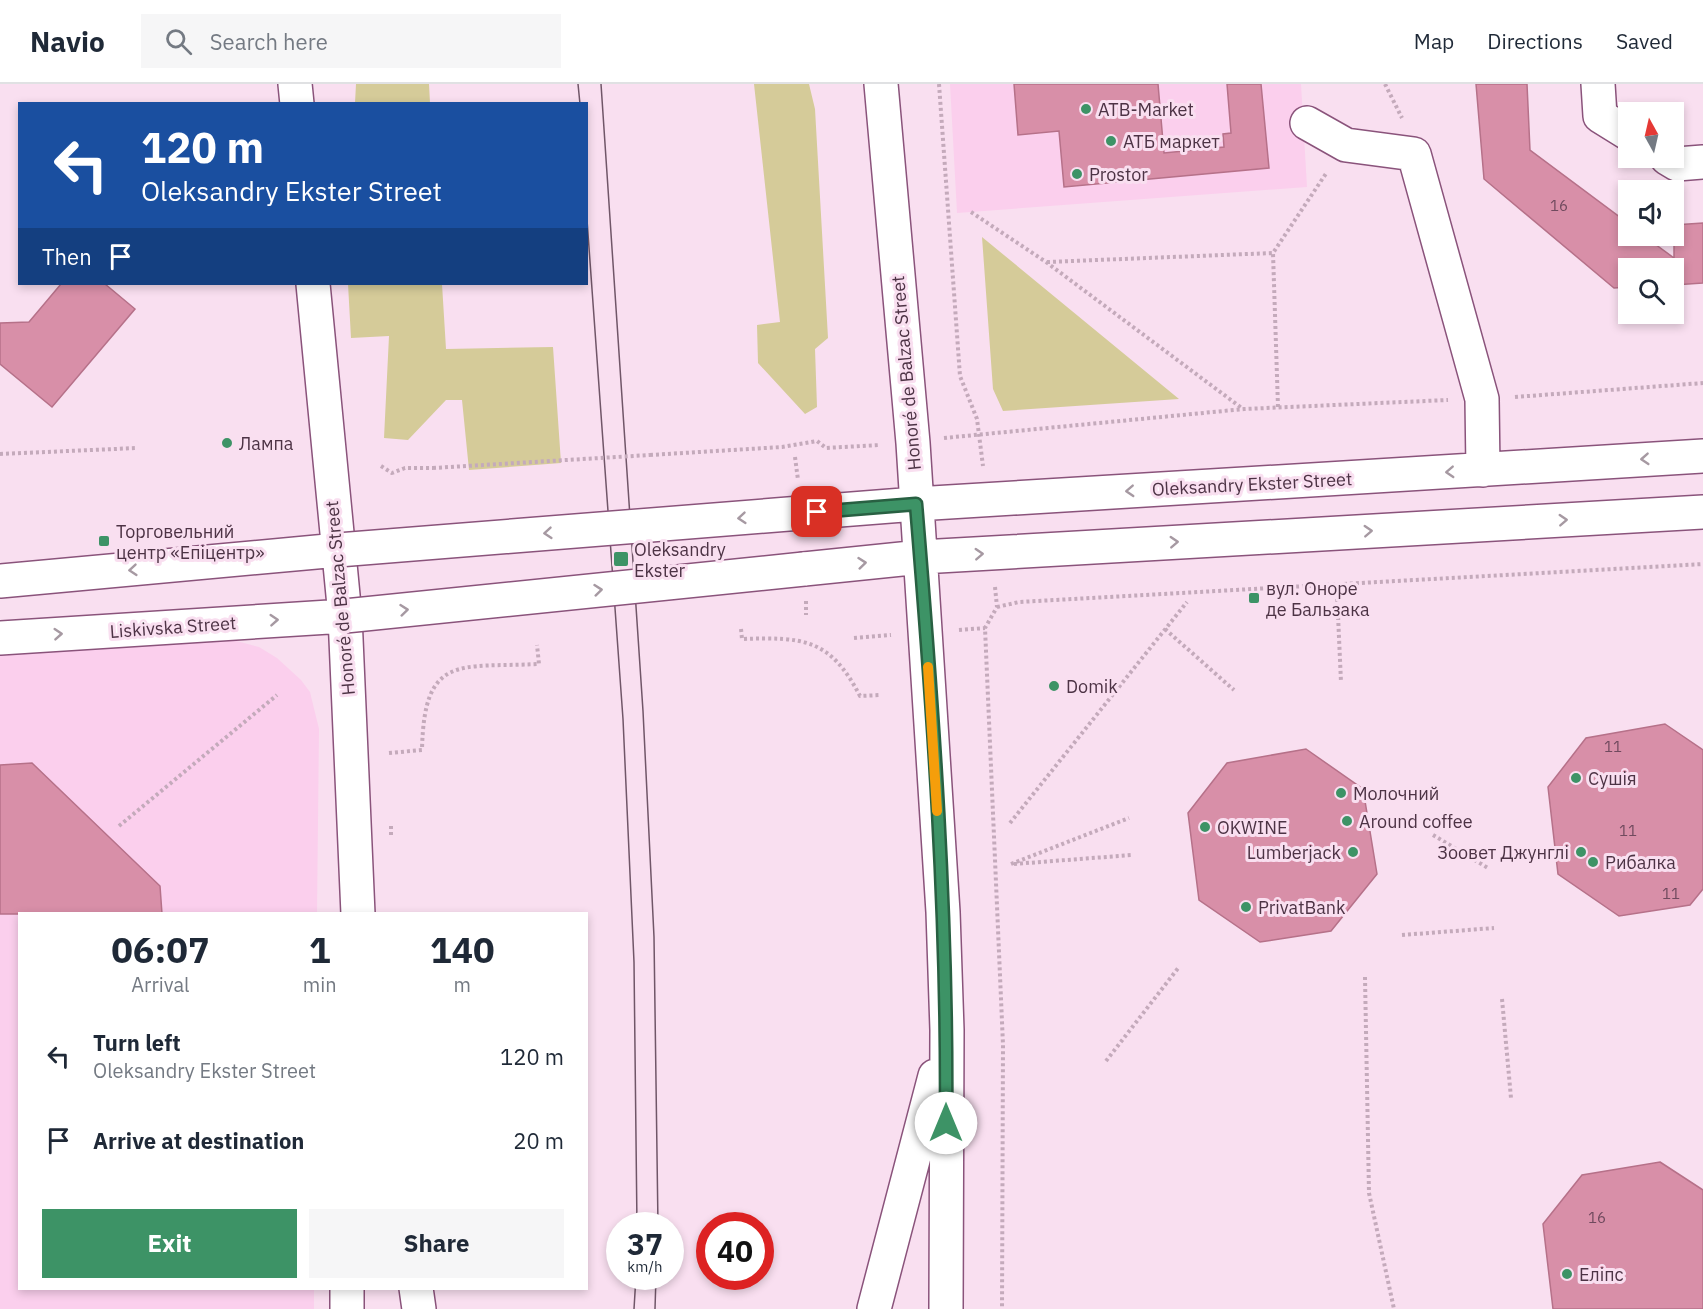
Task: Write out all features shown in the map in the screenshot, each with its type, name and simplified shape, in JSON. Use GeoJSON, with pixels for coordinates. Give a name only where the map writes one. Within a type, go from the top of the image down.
{"type":"FeatureCollection","features":[{"type":"Feature","properties":{"kind":"street"},"geometry":{"type":"LineString","coordinates":[[1598,84],[1600,116],[1618,127]]}},
{"type":"Feature","properties":{"kind":"street","name":"Honoré de Balzac Street"},"geometry":{"type":"LineString","coordinates":[[880,92],[921,557],[943,912],[947,1030],[946,1309]]}},
{"type":"Feature","properties":{"kind":"street"},"geometry":{"type":"LineString","coordinates":[[1308,123],[1346,145],[1414,154],[1482,399],[1483,470]]}},
{"type":"Feature","properties":{"kind":"street"},"geometry":{"type":"LineString","coordinates":[[1684,163],[1703,162]]}},
{"type":"Feature","properties":{"kind":"street","name":"Honoré de Balzac Street"},"geometry":{"type":"LineString","coordinates":[[313,285],[345,616],[358,912]]}},
{"type":"Feature","properties":{"kind":"street","name":"Oleksandry Ekster Street"},"geometry":{"type":"LineString","coordinates":[[338,550],[916,504],[1703,456]]}},
{"type":"Feature","properties":{"kind":"street"},"geometry":{"type":"LineString","coordinates":[[921,557],[1703,512]]}},
{"type":"Feature","properties":{"kind":"street"},"geometry":{"type":"LineString","coordinates":[[0,581],[338,550]]}},
{"type":"Feature","properties":{"kind":"street","name":"Liskivska Street"},"geometry":{"type":"LineString","coordinates":[[0,638],[345,616],[921,557]]}},
{"type":"Feature","properties":{"kind":"street"},"geometry":{"type":"LineString","coordinates":[[874,1309],[947,1030]]}},
{"type":"Feature","properties":{"kind":"street"},"geometry":{"type":"LineString","coordinates":[[347,1290],[347,1309]]}},
{"type":"Feature","properties":{"kind":"street"},"geometry":{"type":"LineString","coordinates":[[416,1290],[419,1309]]}},
{"type":"Feature","properties":{"kind":"path"},"geometry":{"type":"LineString","coordinates":[[939,84],[960,376],[977,419],[987,500]]}},
{"type":"Feature","properties":{"kind":"path"},"geometry":{"type":"LineString","coordinates":[[1278,407],[1273,253],[1346,145]]}},
{"type":"Feature","properties":{"kind":"path"},"geometry":{"type":"LineString","coordinates":[[971,212],[1046,262],[1244,410]]}},
{"type":"Feature","properties":{"kind":"path"},"geometry":{"type":"LineString","coordinates":[[1046,262],[1273,253]]}},
{"type":"Feature","properties":{"kind":"path"},"geometry":{"type":"LineString","coordinates":[[955,437],[1278,407],[1482,399],[1703,383]]}},
{"type":"Feature","properties":{"kind":"path"},"geometry":{"type":"LineString","coordinates":[[381,466],[392,473],[405,468],[782,447],[817,441],[826,448]]}},
{"type":"Feature","properties":{"kind":"path"},"geometry":{"type":"LineString","coordinates":[[0,454],[137,448]]}},
{"type":"Feature","properties":{"kind":"path"},"geometry":{"type":"LineString","coordinates":[[992,553],[998,607],[985,628],[1002,1045],[1002,1309]]}},
{"type":"Feature","properties":{"kind":"path"},"geometry":{"type":"LineString","coordinates":[[998,607],[1019,602],[1703,564]]}},
{"type":"Feature","properties":{"kind":"path"},"geometry":{"type":"LineString","coordinates":[[1337,593],[1341,682]]}},
{"type":"Feature","properties":{"kind":"path"},"geometry":{"type":"LineString","coordinates":[[1010,823],[1187,602]]}},
{"type":"Feature","properties":{"kind":"path"},"geometry":{"type":"LineString","coordinates":[[741,629],[742,639],[786,639],[823,648],[842,667],[860,696],[881,695]]}},
{"type":"Feature","properties":{"kind":"path"},"geometry":{"type":"LineString","coordinates":[[1165,629],[1234,690]]}},
{"type":"Feature","properties":{"kind":"path"},"geometry":{"type":"LineString","coordinates":[[389,753],[422,750],[423,713],[434,684],[444,676],[459,668],[539,664],[537,645]]}},
{"type":"Feature","properties":{"kind":"path"},"geometry":{"type":"LineString","coordinates":[[119,826],[278,695]]}},
{"type":"Feature","properties":{"kind":"path"},"geometry":{"type":"LineString","coordinates":[[1129,818],[1011,864],[1132,855]]}},
{"type":"Feature","properties":{"kind":"path"},"geometry":{"type":"LineString","coordinates":[[1433,835],[1488,868]]}},
{"type":"Feature","properties":{"kind":"path"},"geometry":{"type":"LineString","coordinates":[[1402,935],[1494,928]]}},
{"type":"Feature","properties":{"kind":"path"},"geometry":{"type":"LineString","coordinates":[[1106,1061],[1179,967]]}},
{"type":"Feature","properties":{"kind":"path"},"geometry":{"type":"LineString","coordinates":[[1365,978],[1369,1193],[1394,1309]]}},
{"type":"Feature","properties":{"kind":"path"},"geometry":{"type":"LineString","coordinates":[[1502,999],[1511,1098]]}},
{"type":"Feature","properties":{"kind":"shaded area"},"geometry":{"type":"Polygon","coordinates":[[[356,84],[429,84],[430,102],[355,102],[356,84]]]}},
{"type":"Feature","properties":{"kind":"shaded area"},"geometry":{"type":"Polygon","coordinates":[[[754,84],[809,84],[815,109],[828,338],[815,349],[817,407],[805,414],[758,363],[757,325],[780,322],[754,84]]]}},
{"type":"Feature","properties":{"kind":"shaded area"},"geometry":{"type":"Polygon","coordinates":[[[950,84],[1301,84],[1307,187],[957,213],[950,84]]]}},
{"type":"Feature","properties":{"kind":"shaded area"},"geometry":{"type":"Polygon","coordinates":[[[982,237],[1179,399],[1003,411],[993,389],[982,237]]]}},
{"type":"Feature","properties":{"kind":"shaded area"},"geometry":{"type":"Polygon","coordinates":[[[348,285],[442,285],[446,349],[553,347],[561,463],[469,470],[462,400],[446,400],[408,440],[384,438],[389,336],[351,338],[348,285]]]}},
{"type":"Feature","properties":{"kind":"shaded area"},"geometry":{"type":"Polygon","coordinates":[[[233,640],[259,647],[277,658],[301,680],[310,692],[319,729],[317,912],[18,912],[18,1290],[314,1290],[314,1309],[0,1309],[0,655],[233,640]]]}},
{"type":"Feature","properties":{"kind":"building","name":"АТБ маркет"},"geometry":{"type":"Polygon","coordinates":[[[1014,84],[1158,84],[1164,153],[1224,147],[1223,134],[1231,133],[1227,84],[1261,84],[1269,168],[1064,187],[1059,131],[1018,135],[1014,84]]]}},
{"type":"Feature","properties":{"kind":"building"},"geometry":{"type":"Polygon","coordinates":[[[1476,84],[1527,84],[1530,150],[1618,216],[1618,246],[1658,246],[1674,258],[1618,258],[1618,288],[1614,288],[1484,179],[1476,84]]]}},
{"type":"Feature","properties":{"kind":"building"},"geometry":{"type":"Polygon","coordinates":[[[1703,223],[1703,283],[1684,284],[1684,258],[1674,258],[1674,246],[1684,246],[1684,224],[1703,223]]]}},
{"type":"Feature","properties":{"kind":"building"},"geometry":{"type":"Polygon","coordinates":[[[60,285],[106,285],[135,309],[52,407],[0,364],[0,323],[29,322],[60,285]]]}},
{"type":"Feature","properties":{"kind":"building"},"geometry":{"type":"Polygon","coordinates":[[[1665,724],[1703,750],[1703,889],[1690,905],[1619,916],[1558,874],[1548,787],[1586,738],[1665,724]]]}},
{"type":"Feature","properties":{"kind":"building"},"geometry":{"type":"Polygon","coordinates":[[[1306,749],[1363,789],[1377,874],[1331,931],[1260,942],[1199,900],[1188,813],[1227,763],[1306,749]]]}},
{"type":"Feature","properties":{"kind":"building"},"geometry":{"type":"Polygon","coordinates":[[[32,763],[160,886],[162,912],[0,914],[0,765],[32,763]]]}},
{"type":"Feature","properties":{"kind":"building"},"geometry":{"type":"Polygon","coordinates":[[[1660,1162],[1703,1190],[1703,1309],[1553,1309],[1543,1224],[1582,1175],[1660,1162]]]}},
{"type":"Feature","properties":{"kind":"tram line"},"geometry":{"type":"LineString","coordinates":[[578,84],[580,102]]}},
{"type":"Feature","properties":{"kind":"tram line"},"geometry":{"type":"LineString","coordinates":[[601,84],[643,711],[654,937],[658,1212]]}},
{"type":"Feature","properties":{"kind":"tram line"},"geometry":{"type":"LineString","coordinates":[[588,234],[623,719],[634,962],[637,1212]]}},
{"type":"Feature","properties":{"kind":"tram line"},"geometry":{"type":"LineString","coordinates":[[634,1309],[635,1290]]}},
{"type":"Feature","properties":{"kind":"tram line"},"geometry":{"type":"LineString","coordinates":[[655,1309],[656,1290]]}},
{"type":"Feature","properties":{"kind":"slow traffic"},"geometry":{"type":"LineString","coordinates":[[928,667],[937,811]]}},
{"type":"Feature","properties":{"kind":"place","name":"ATB-Market"},"geometry":{"type":"Point","coordinates":[1086,109]}},
{"type":"Feature","properties":{"kind":"place","name":"АТБ маркет"},"geometry":{"type":"Point","coordinates":[1111,141]}},
{"type":"Feature","properties":{"kind":"place","name":"Prostor"},"geometry":{"type":"Point","coordinates":[1077,174]}},
{"type":"Feature","properties":{"kind":"place","name":"Лампа"},"geometry":{"type":"Point","coordinates":[227,443]}},
{"type":"Feature","properties":{"kind":"place","name":"Торговельний центр «Епіцентр»"},"geometry":{"type":"Point","coordinates":[104,541]}},
{"type":"Feature","properties":{"kind":"place","name":"Oleksandry Ekster"},"geometry":{"type":"Point","coordinates":[621,559]}},
{"type":"Feature","properties":{"kind":"place","name":"вул. Оноре де Бальзака"},"geometry":{"type":"Point","coordinates":[1254,598]}},
{"type":"Feature","properties":{"kind":"place","name":"Domik"},"geometry":{"type":"Point","coordinates":[1054,686]}},
{"type":"Feature","properties":{"kind":"place","name":"Сушія"},"geometry":{"type":"Point","coordinates":[1576,778]}},
{"type":"Feature","properties":{"kind":"place","name":"Молочний"},"geometry":{"type":"Point","coordinates":[1341,793]}},
{"type":"Feature","properties":{"kind":"place","name":"Around coffee"},"geometry":{"type":"Point","coordinates":[1347,821]}},
{"type":"Feature","properties":{"kind":"place","name":"OKWINE"},"geometry":{"type":"Point","coordinates":[1205,827]}},
{"type":"Feature","properties":{"kind":"place","name":"Lumberjack"},"geometry":{"type":"Point","coordinates":[1353,852]}},
{"type":"Feature","properties":{"kind":"place","name":"Зоовет Джунглі"},"geometry":{"type":"Point","coordinates":[1581,852]}},
{"type":"Feature","properties":{"kind":"place","name":"Рибалка"},"geometry":{"type":"Point","coordinates":[1593,862]}},
{"type":"Feature","properties":{"kind":"place","name":"PrivatBank"},"geometry":{"type":"Point","coordinates":[1246,907]}},
{"type":"Feature","properties":{"kind":"place","name":"Еліпс"},"geometry":{"type":"Point","coordinates":[1567,1274]}},
{"type":"Feature","properties":{"kind":"route"},"geometry":{"type":"LineString","coordinates":[[817,512],[916,504],[943,912],[947,1030],[946,1123]]}}]}
